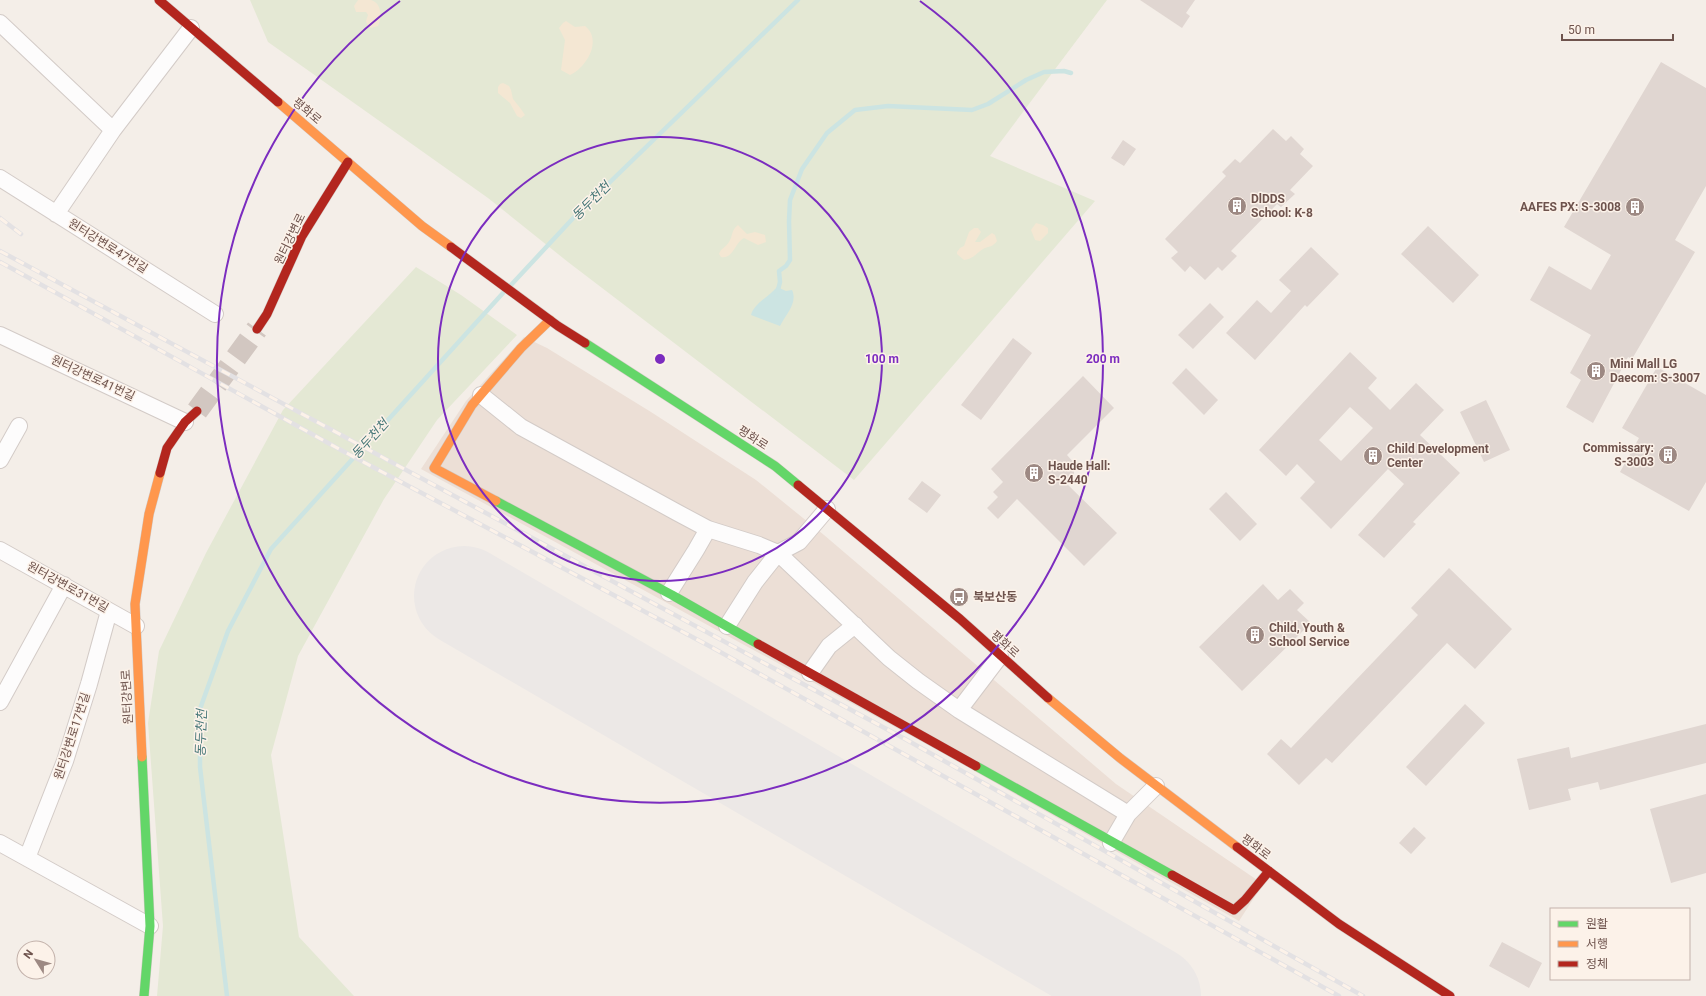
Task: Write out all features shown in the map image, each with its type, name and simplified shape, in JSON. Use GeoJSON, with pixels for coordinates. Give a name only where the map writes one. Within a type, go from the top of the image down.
{"type":"FeatureCollection","features":[{"type":"Feature","properties":{"kind":"street","name":"평화로"},"geometry":{"type":"LineString","coordinates":[[159,0],[393,202],[440,240],[550,320],[775,466],[960,619],[1072,719],[1156,786],[1269,872],[1376,950],[1450,996]]}},
{"type":"Feature","properties":{"kind":"street"},"geometry":{"type":"LineString","coordinates":[[0,23],[114,130]]}},
{"type":"Feature","properties":{"kind":"street"},"geometry":{"type":"LineString","coordinates":[[56,214],[114,130],[191,28]]}},
{"type":"Feature","properties":{"kind":"street","name":"원터강변로"},"geometry":{"type":"LineString","coordinates":[[257,329],[267,314],[302,236],[348,162]]}},
{"type":"Feature","properties":{"kind":"street","name":"원터강변로47번길"},"geometry":{"type":"LineString","coordinates":[[0,178],[215,314]]}},
{"type":"Feature","properties":{"kind":"street"},"geometry":{"type":"LineString","coordinates":[[550,320],[521,348],[472,406],[434,468],[669,593],[810,674],[1234,910],[1245,900],[1269,872]]}},
{"type":"Feature","properties":{"kind":"street","name":"원터강변로41번길"},"geometry":{"type":"LineString","coordinates":[[0,335],[191,416]]}},
{"type":"Feature","properties":{"kind":"street"},"geometry":{"type":"LineString","coordinates":[[481,395],[521,427],[708,529],[759,545],[778,553],[889,658],[959,710],[1067,778],[1128,814]]}},
{"type":"Feature","properties":{"kind":"street","name":"원터강변로"},"geometry":{"type":"LineString","coordinates":[[144,996],[150,926],[135,604],[150,514],[167,448],[191,416]]}},
{"type":"Feature","properties":{"kind":"street"},"geometry":{"type":"LineString","coordinates":[[0,460],[19,426]]}},
{"type":"Feature","properties":{"kind":"street"},"geometry":{"type":"LineString","coordinates":[[727,626],[755,582],[778,553],[799,542],[827,509]]}},
{"type":"Feature","properties":{"kind":"street"},"geometry":{"type":"LineString","coordinates":[[669,593],[708,529]]}},
{"type":"Feature","properties":{"kind":"street","name":"원터강변로31번길"},"geometry":{"type":"LineString","coordinates":[[0,550],[64,584],[136,626]]}},
{"type":"Feature","properties":{"kind":"street"},"geometry":{"type":"LineString","coordinates":[[0,702],[64,584]]}},
{"type":"Feature","properties":{"kind":"street","name":"원터강변로17번길"},"geometry":{"type":"LineString","coordinates":[[27,858],[65,761],[89,684],[109,611]]}},
{"type":"Feature","properties":{"kind":"street"},"geometry":{"type":"LineString","coordinates":[[810,674],[819,658],[829,646],[855,625]]}},
{"type":"Feature","properties":{"kind":"street"},"geometry":{"type":"LineString","coordinates":[[959,710],[1000,656]]}},
{"type":"Feature","properties":{"kind":"street"},"geometry":{"type":"LineString","coordinates":[[1112,843],[1128,814],[1156,786]]}},
{"type":"Feature","properties":{"kind":"street"},"geometry":{"type":"LineString","coordinates":[[0,843],[150,926]]}},
{"type":"Feature","properties":{"kind":"shaded area"},"geometry":{"type":"Polygon","coordinates":[[[524,337],[547,348],[651,412],[756,480],[824,535],[1116,784],[1263,884],[1239,921],[941,752],[421,469],[466,401],[524,337]]]}},
{"type":"Feature","properties":{"kind":"green space"},"geometry":{"type":"Polygon","coordinates":[[[250,0],[1107,0],[990,156],[1095,201],[854,480],[568,262],[488,198],[268,42],[250,0]]]}},
{"type":"Feature","properties":{"kind":"green space"},"geometry":{"type":"Polygon","coordinates":[[[416,267],[461,295],[517,335],[437,420],[384,499],[298,656],[271,755],[299,937],[354,996],[157,996],[163,926],[148,723],[159,651],[206,553],[283,410],[416,267]]]}},
{"type":"Feature","properties":{"kind":"sand"},"geometry":{"type":"Polygon","coordinates":[[[358,0],[371,0],[377,4],[380,11],[378,26],[371,28],[368,26],[366,21],[368,15],[366,12],[356,12],[354,6],[358,0]]]}},
{"type":"Feature","properties":{"kind":"sand"},"geometry":{"type":"Polygon","coordinates":[[[566,21],[575,27],[585,26],[590,32],[592,39],[592,46],[587,60],[570,75],[561,70],[565,40],[559,28],[566,21]]]}},
{"type":"Feature","properties":{"kind":"sand"},"geometry":{"type":"Polygon","coordinates":[[[503,83],[509,86],[513,99],[525,115],[521,118],[517,116],[510,103],[498,93],[498,87],[503,83]]]}},
{"type":"Feature","properties":{"kind":"sand"},"geometry":{"type":"Polygon","coordinates":[[[1036,223],[1048,228],[1048,233],[1040,241],[1035,240],[1031,230],[1036,223]]]}},
{"type":"Feature","properties":{"kind":"sand"},"geometry":{"type":"Polygon","coordinates":[[[738,225],[747,234],[755,232],[765,235],[766,242],[758,245],[744,238],[738,243],[729,256],[721,257],[719,254],[720,252],[729,242],[734,229],[738,225]]]}},
{"type":"Feature","properties":{"kind":"sand"},"geometry":{"type":"Polygon","coordinates":[[[974,228],[978,228],[981,232],[975,242],[980,242],[992,233],[995,235],[997,241],[973,257],[964,260],[957,254],[957,252],[964,246],[969,232],[974,228]]]}},
{"type":"Feature","properties":{"kind":"water"},"geometry":{"type":"Polygon","coordinates":[[[777,287],[786,291],[792,290],[794,299],[780,326],[751,315],[755,307],[777,287]]]}},
{"type":"Feature","properties":{"kind":"building"},"geometry":{"type":"Polygon","coordinates":[[[1140,0],[1195,0],[1186,13],[1190,16],[1182,28],[1140,0]]]}},
{"type":"Feature","properties":{"kind":"building","name":"AAFES PX: S-3008"},"geometry":{"type":"Polygon","coordinates":[[[1661,62],[1706,88],[1706,186],[1675,240],[1695,252],[1632,359],[1628,357],[1593,423],[1566,407],[1581,380],[1570,373],[1591,335],[1530,300],[1549,266],[1591,290],[1611,255],[1564,227],[1661,62]]]}},
{"type":"Feature","properties":{"kind":"building","name":"DlDDS School: K-8"},"geometry":{"type":"Polygon","coordinates":[[[1273,129],[1286,141],[1291,136],[1304,149],[1300,154],[1313,166],[1290,190],[1295,194],[1281,207],[1277,204],[1231,251],[1237,256],[1222,271],[1218,267],[1205,280],[1190,266],[1185,272],[1171,258],[1178,252],[1165,239],[1226,176],[1222,172],[1235,159],[1240,163],[1273,129]]]}},
{"type":"Feature","properties":{"kind":"building"},"geometry":{"type":"Polygon","coordinates":[[[1123,140],[1136,149],[1124,166],[1111,158],[1123,140]]]}},
{"type":"Feature","properties":{"kind":"building"},"geometry":{"type":"Polygon","coordinates":[[[1428,226],[1479,275],[1453,303],[1401,254],[1428,226]]]}},
{"type":"Feature","properties":{"kind":"building"},"geometry":{"type":"Polygon","coordinates":[[[1311,247],[1339,274],[1307,307],[1305,305],[1255,360],[1226,333],[1257,300],[1271,313],[1291,291],[1279,280],[1311,247]]]}},
{"type":"Feature","properties":{"kind":"building"},"geometry":{"type":"Polygon","coordinates":[[[1210,303],[1224,317],[1193,349],[1178,335],[1210,303]]]}},
{"type":"Feature","properties":{"kind":"building"},"geometry":{"type":"Polygon","coordinates":[[[1013,338],[1032,353],[981,420],[961,405],[1013,338]]]}},
{"type":"Feature","properties":{"kind":"building"},"geometry":{"type":"Polygon","coordinates":[[[1350,352],[1377,378],[1368,388],[1390,410],[1416,383],[1444,410],[1420,435],[1460,473],[1413,522],[1416,524],[1384,558],[1358,535],[1404,484],[1388,469],[1331,529],[1300,498],[1315,482],[1297,464],[1286,476],[1259,450],[1350,352]],[[1350,407],[1319,440],[1341,461],[1373,428],[1350,407]]]}},
{"type":"Feature","properties":{"kind":"building","name":"Commissary: S-3003"},"geometry":{"type":"Polygon","coordinates":[[[1657,367],[1706,395],[1706,482],[1689,511],[1620,472],[1639,438],[1622,428],[1657,367]]]}},
{"type":"Feature","properties":{"kind":"building"},"geometry":{"type":"Polygon","coordinates":[[[1186,368],[1218,400],[1204,415],[1172,383],[1186,368]]]}},
{"type":"Feature","properties":{"kind":"building","name":"Haude Hall: S-2440"},"geometry":{"type":"Polygon","coordinates":[[[1083,376],[1114,408],[1067,455],[1074,463],[1074,477],[1067,484],[1117,533],[1084,566],[1017,499],[998,519],[987,508],[998,497],[993,492],[1003,482],[991,469],[1083,376]]]}},
{"type":"Feature","properties":{"kind":"building"},"geometry":{"type":"Polygon","coordinates":[[[1486,400],[1510,450],[1484,462],[1460,412],[1486,400]]]}},
{"type":"Feature","properties":{"kind":"building"},"geometry":{"type":"Polygon","coordinates":[[[922,481],[941,495],[927,513],[908,499],[922,481]]]}},
{"type":"Feature","properties":{"kind":"building"},"geometry":{"type":"Polygon","coordinates":[[[1226,492],[1257,524],[1240,541],[1209,509],[1226,492]]]}},
{"type":"Feature","properties":{"kind":"building"},"geometry":{"type":"Polygon","coordinates":[[[1449,568],[1512,629],[1475,669],[1447,643],[1332,763],[1326,758],[1299,785],[1267,754],[1281,739],[1291,748],[1418,615],[1411,608],[1449,568]]]}},
{"type":"Feature","properties":{"kind":"building","name":"Child, Youth & School Service"},"geometry":{"type":"Polygon","coordinates":[[[1263,584],[1278,600],[1290,589],[1304,603],[1297,610],[1311,623],[1242,691],[1199,647],[1263,584]]]}},
{"type":"Feature","properties":{"kind":"building"},"geometry":{"type":"Polygon","coordinates":[[[1465,704],[1485,723],[1426,786],[1406,767],[1465,704]]]}},
{"type":"Feature","properties":{"kind":"building"},"geometry":{"type":"Polygon","coordinates":[[[1706,724],[1706,763],[1600,790],[1598,782],[1568,789],[1571,800],[1529,810],[1517,759],[1569,747],[1571,758],[1706,724]]]}},
{"type":"Feature","properties":{"kind":"building"},"geometry":{"type":"Polygon","coordinates":[[[1706,794],[1706,873],[1671,883],[1650,809],[1706,794]]]}},
{"type":"Feature","properties":{"kind":"building"},"geometry":{"type":"Polygon","coordinates":[[[1414,827],[1426,838],[1411,854],[1399,843],[1414,827]]]}},
{"type":"Feature","properties":{"kind":"building"},"geometry":{"type":"Polygon","coordinates":[[[1502,942],[1542,963],[1529,988],[1489,966],[1502,942]]]}},
{"type":"Feature","properties":{"kind":"waterway","name":"동두천천"},"geometry":{"type":"LineString","coordinates":[[511,285],[577,214],[798,0]]}},
{"type":"Feature","properties":{"kind":"waterway"},"geometry":{"type":"LineString","coordinates":[[777,294],[780,282],[779,271],[786,266],[790,260],[790,200],[802,169],[827,133],[855,110],[888,106],[972,110],[988,104],[1026,80],[1044,72],[1064,71],[1071,73]]}},
{"type":"Feature","properties":{"kind":"waterway","name":"동두천천"},"geometry":{"type":"LineString","coordinates":[[227,996],[200,767],[200,709],[228,631],[271,549],[503,293]]}},
{"type":"Feature","properties":{"kind":"runway"},"geometry":{"type":"LineString","coordinates":[[464,596],[1151,996]]}},
{"type":"Feature","properties":{"kind":"tunnel"},"geometry":{"type":"LineString","coordinates":[[197,411],[257,329]]}},
{"type":"Feature","properties":{"kind":"railway"},"geometry":{"type":"LineString","coordinates":[[0,218],[21,234]]}},
{"type":"Feature","properties":{"kind":"railway"},"geometry":{"type":"LineString","coordinates":[[0,251],[905,739],[1363,996]]}},
{"type":"Feature","properties":{"kind":"railway"},"geometry":{"type":"LineString","coordinates":[[0,262],[339,449],[713,648],[1339,996]]}},
{"type":"Feature","properties":{"kind":"traffic: fast"},"geometry":{"type":"LineString","coordinates":[[585,343],[775,466],[798,485]]}},
{"type":"Feature","properties":{"kind":"traffic: fast"},"geometry":{"type":"LineString","coordinates":[[496,501],[672,595],[758,644]]}},
{"type":"Feature","properties":{"kind":"traffic: fast"},"geometry":{"type":"LineString","coordinates":[[142,757],[150,926],[144,996]]}},
{"type":"Feature","properties":{"kind":"traffic: fast"},"geometry":{"type":"LineString","coordinates":[[976,766],[1172,875]]}},
{"type":"Feature","properties":{"kind":"traffic: slow"},"geometry":{"type":"LineString","coordinates":[[278,102],[422,226],[451,247]]}},
{"type":"Feature","properties":{"kind":"traffic: slow"},"geometry":{"type":"LineString","coordinates":[[496,501],[434,468],[472,405],[521,348],[550,320]]}},
{"type":"Feature","properties":{"kind":"traffic: slow"},"geometry":{"type":"LineString","coordinates":[[142,757],[135,604],[149,514],[160,473]]}},
{"type":"Feature","properties":{"kind":"traffic: slow"},"geometry":{"type":"LineString","coordinates":[[1048,698],[1120,758],[1237,847]]}},
{"type":"Feature","properties":{"kind":"traffic: jam"},"geometry":{"type":"LineString","coordinates":[[159,0],[278,102]]}},
{"type":"Feature","properties":{"kind":"traffic: jam"},"geometry":{"type":"LineString","coordinates":[[257,329],[267,314],[302,236],[348,162]]}},
{"type":"Feature","properties":{"kind":"traffic: jam"},"geometry":{"type":"LineString","coordinates":[[451,247],[558,326],[585,343]]}},
{"type":"Feature","properties":{"kind":"traffic: jam"},"geometry":{"type":"LineString","coordinates":[[160,473],[167,448],[185,422],[197,411]]}},
{"type":"Feature","properties":{"kind":"traffic: jam"},"geometry":{"type":"LineString","coordinates":[[798,485],[960,619],[1048,698]]}},
{"type":"Feature","properties":{"kind":"traffic: jam"},"geometry":{"type":"LineString","coordinates":[[758,644],[976,766]]}},
{"type":"Feature","properties":{"kind":"traffic: jam"},"geometry":{"type":"LineString","coordinates":[[1237,847],[1339,924],[1450,996]]}},
{"type":"Feature","properties":{"kind":"traffic: jam"},"geometry":{"type":"LineString","coordinates":[[1172,875],[1234,910],[1245,900],[1269,871]]}},
{"type":"Feature","properties":{"kind":"place","name":"DlDDS School: K-8"},"geometry":{"type":"Point","coordinates":[1237,206]}},
{"type":"Feature","properties":{"kind":"place","name":"AAFES PX: S-3008"},"geometry":{"type":"Point","coordinates":[1635,207]}},
{"type":"Feature","properties":{"kind":"place","name":"Mini Mall LG Daecom: S-3007"},"geometry":{"type":"Point","coordinates":[1596,371]}},
{"type":"Feature","properties":{"kind":"place","name":"Commissary: S-3003"},"geometry":{"type":"Point","coordinates":[1668,455]}},
{"type":"Feature","properties":{"kind":"place","name":"Child Development Center"},"geometry":{"type":"Point","coordinates":[1373,456]}},
{"type":"Feature","properties":{"kind":"place","name":"Haude Hall: S-2440"},"geometry":{"type":"Point","coordinates":[1034,473]}},
{"type":"Feature","properties":{"kind":"place","name":"북보산동"},"geometry":{"type":"Point","coordinates":[959,597]}},
{"type":"Feature","properties":{"kind":"place","name":"Child, Youth & School Service"},"geometry":{"type":"Point","coordinates":[1255,635]}}]}
